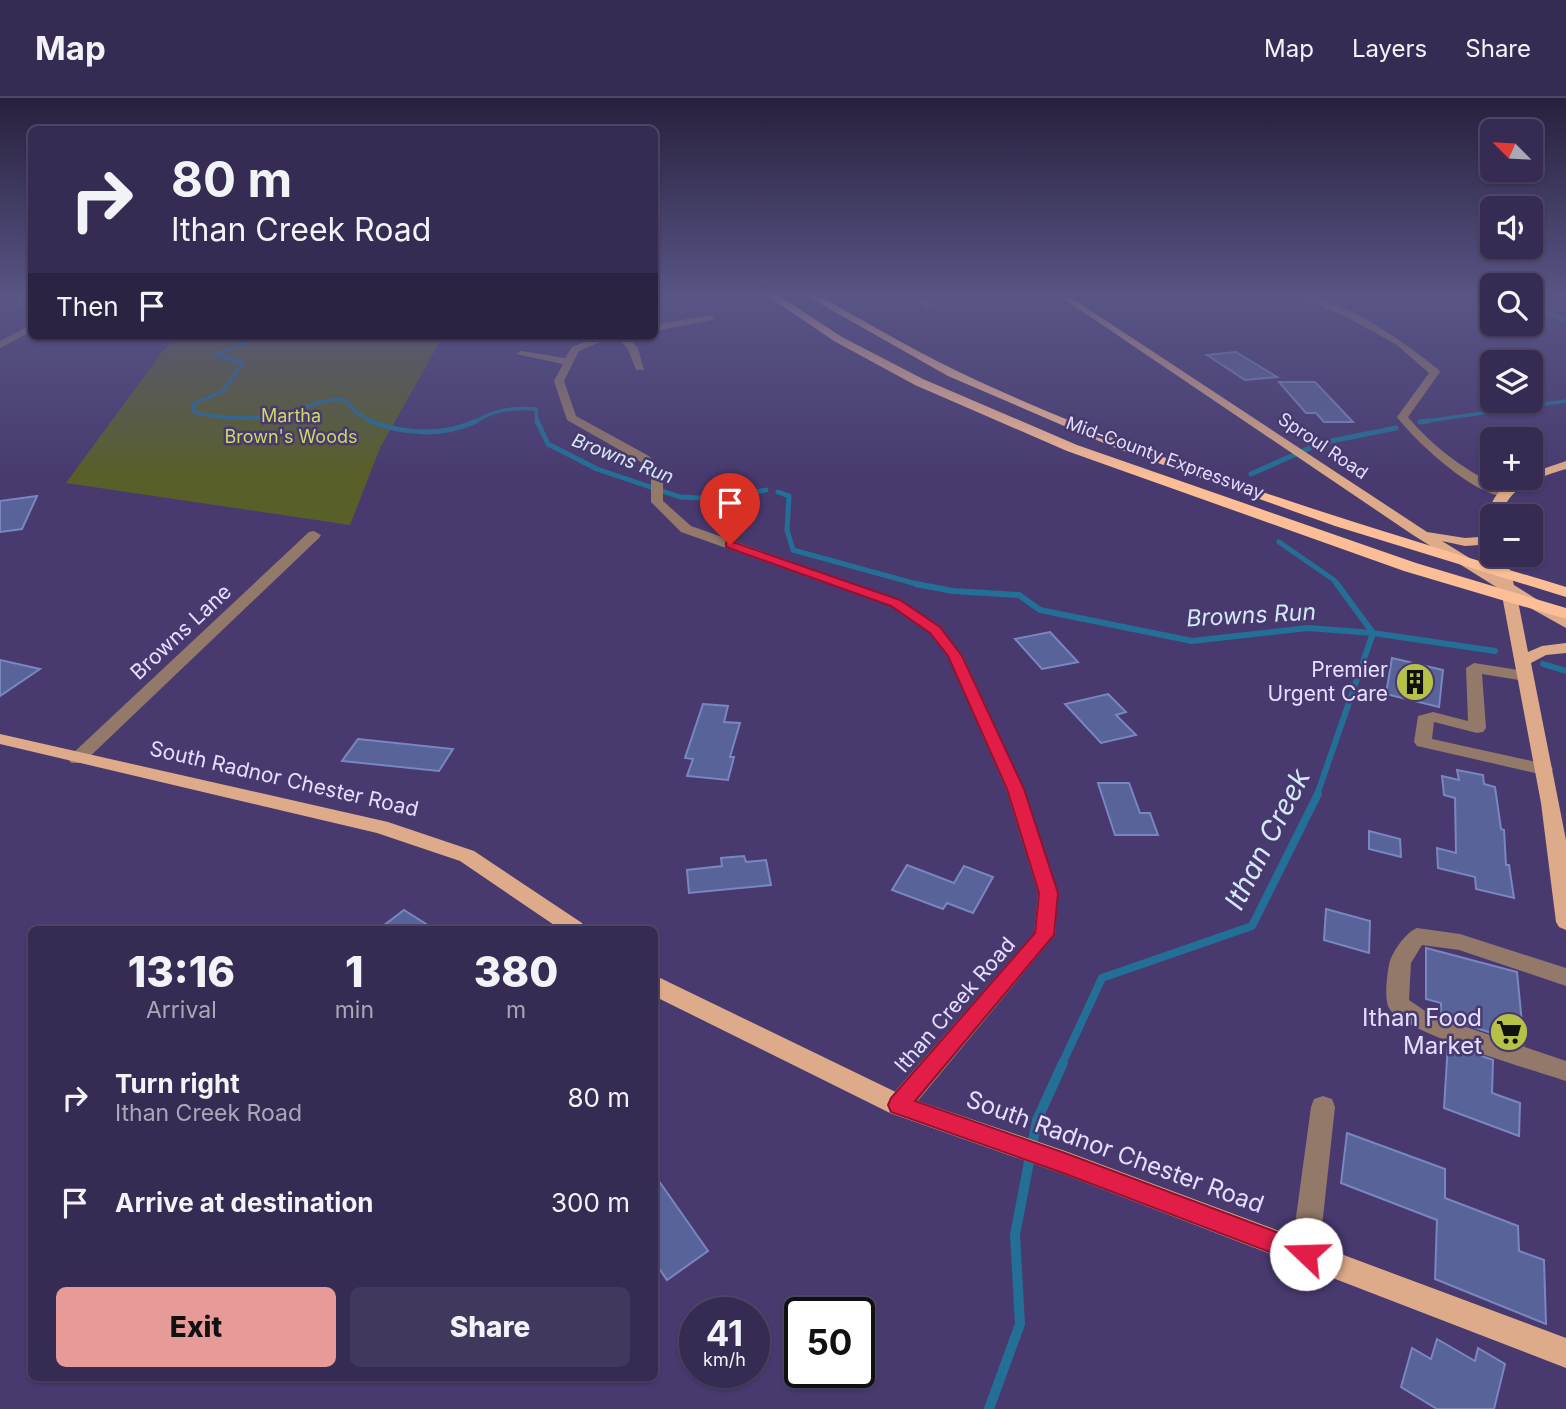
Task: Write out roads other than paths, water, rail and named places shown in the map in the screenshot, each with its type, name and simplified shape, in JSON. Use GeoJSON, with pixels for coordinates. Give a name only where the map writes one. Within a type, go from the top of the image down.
{"type":"FeatureCollection","features":[{"type":"Feature","properties":{"kind":"highway","name":"Mid-County Expressway"},"geometry":{"type":"LineString","coordinates":[[870,356],[919,382],[1072,448],[1410,567],[1566,614]]}},
{"type":"Feature","properties":{"kind":"highway","name":"Mid-County Expressway"},"geometry":{"type":"LineString","coordinates":[[919,356],[1063,422],[1185,469],[1362,530],[1566,592]]}},
{"type":"Feature","properties":{"kind":"main road","name":"Sproul Road"},"geometry":{"type":"LineString","coordinates":[[1154,356],[1418,532],[1566,624]]}},
{"type":"Feature","properties":{"kind":"main road"},"geometry":{"type":"LineString","coordinates":[[1498,504],[1504,493],[1566,465]]}},
{"type":"Feature","properties":{"kind":"main road"},"geometry":{"type":"LineString","coordinates":[[1418,532],[1465,542],[1480,541]]}},
{"type":"Feature","properties":{"kind":"main road"},"geometry":{"type":"LineString","coordinates":[[1502,567],[1544,769],[1565,893],[1566,922]]}},
{"type":"Feature","properties":{"kind":"main road"},"geometry":{"type":"LineString","coordinates":[[1524,668],[1542,651],[1566,648]]}},
{"type":"Feature","properties":{"kind":"main road","name":"South Radnor Chester Road"},"geometry":{"type":"LineString","coordinates":[[0,739],[77,759],[382,827],[467,856],[571,926]]}},
{"type":"Feature","properties":{"kind":"main road","name":"South Radnor Chester Road"},"geometry":{"type":"LineString","coordinates":[[658,987],[899,1105],[1065,1163],[1566,1353]]}},
{"type":"Feature","properties":{"kind":"street"},"geometry":{"type":"LineString","coordinates":[[534,356],[569,362],[572,356]]}},
{"type":"Feature","properties":{"kind":"street"},"geometry":{"type":"LineString","coordinates":[[636,356],[640,368]]}},
{"type":"Feature","properties":{"kind":"street"},"geometry":{"type":"LineString","coordinates":[[1416,356],[1435,372],[1402,417],[1413,431],[1480,484],[1504,493]]}},
{"type":"Feature","properties":{"kind":"street","name":"Ithan Creek Road"},"geometry":{"type":"LineString","coordinates":[[569,362],[559,381],[571,418],[645,458],[657,473],[657,502],[686,529],[895,603],[935,630],[955,656],[1015,789],[1048,893],[1044,935],[899,1105]]}},
{"type":"Feature","properties":{"kind":"street","name":"Browns Lane"},"geometry":{"type":"LineString","coordinates":[[77,759],[314,535]]}},
{"type":"Feature","properties":{"kind":"street"},"geometry":{"type":"LineString","coordinates":[[1524,668],[1474,668],[1477,728],[1433,716],[1424,720],[1423,742],[1544,769]]}},
{"type":"Feature","properties":{"kind":"street"},"geometry":{"type":"LineString","coordinates":[[1566,977],[1460,942],[1417,936],[1401,962],[1398,1004],[1423,1022],[1566,1071]]}},
{"type":"Feature","properties":{"kind":"street"},"geometry":{"type":"LineString","coordinates":[[1306,1254],[1323,1107]]}},
{"type":"Feature","properties":{"kind":"waterway","name":"Browns Run"},"geometry":{"type":"LineString","coordinates":[[219,356],[243,363],[223,391],[193,404],[194,412],[230,418],[256,417],[280,414],[324,401],[345,400],[357,413],[371,421]]}},
{"type":"Feature","properties":{"kind":"waterway"},"geometry":{"type":"LineString","coordinates":[[1428,421],[1420,422],[1566,401]]}},
{"type":"Feature","properties":{"kind":"waterway","name":"Browns Run"},"geometry":{"type":"LineString","coordinates":[[473,423],[495,412],[527,408],[536,409],[537,423]]}},
{"type":"Feature","properties":{"kind":"waterway","name":"Browns Run"},"geometry":{"type":"LineString","coordinates":[[371,421],[396,429],[423,432],[450,430],[476,421]]}},
{"type":"Feature","properties":{"kind":"waterway","name":"Browns Run"},"geometry":{"type":"LineString","coordinates":[[537,421],[548,444],[597,469],[680,497],[721,499],[766,490]]}},
{"type":"Feature","properties":{"kind":"waterway"},"geometry":{"type":"LineString","coordinates":[[1251,474],[1321,443],[1396,428]]}},
{"type":"Feature","properties":{"kind":"waterway","name":"Browns Run"},"geometry":{"type":"LineString","coordinates":[[778,492],[789,496],[787,530],[793,550],[918,584]]}},
{"type":"Feature","properties":{"kind":"waterway"},"geometry":{"type":"LineString","coordinates":[[1279,542],[1334,580],[1338,586]]}},
{"type":"Feature","properties":{"kind":"waterway","name":"Browns Run"},"geometry":{"type":"LineString","coordinates":[[918,584],[953,591],[1019,595],[1040,610],[1192,641],[1308,628],[1373,633]]}},
{"type":"Feature","properties":{"kind":"waterway","name":"Browns Run"},"geometry":{"type":"LineString","coordinates":[[918,584],[924,586]]}},
{"type":"Feature","properties":{"kind":"waterway"},"geometry":{"type":"LineString","coordinates":[[1337,584],[1373,633]]}},
{"type":"Feature","properties":{"kind":"waterway","name":"Ithan Creek"},"geometry":{"type":"LineString","coordinates":[[1317,795],[1373,633]]}},
{"type":"Feature","properties":{"kind":"waterway","name":"Ithan Creek"},"geometry":{"type":"LineString","coordinates":[[1373,633],[1495,651]]}},
{"type":"Feature","properties":{"kind":"waterway","name":"Ithan Creek"},"geometry":{"type":"LineString","coordinates":[[1543,664],[1566,671]]}},
{"type":"Feature","properties":{"kind":"waterway","name":"Ithan Creek"},"geometry":{"type":"LineString","coordinates":[[1062,1064],[1102,978],[1252,926],[1318,794]]}},
{"type":"Feature","properties":{"kind":"waterway","name":"Ithan Creek"},"geometry":{"type":"LineString","coordinates":[[989,1409],[1020,1324],[1015,1235],[1037,1120],[1063,1063]]}},
{"type":"Feature","properties":{"kind":"place","name":"Premier Urgent Care"},"geometry":{"type":"Point","coordinates":[1415,682]}},
{"type":"Feature","properties":{"kind":"place","name":"Ithan Food Market"},"geometry":{"type":"Point","coordinates":[1509,1032]}},
{"type":"Feature","properties":{"kind":"park label","name":"Martha Brown's Woods"},"geometry":{"type":"Point","coordinates":[291,426]}}]}
